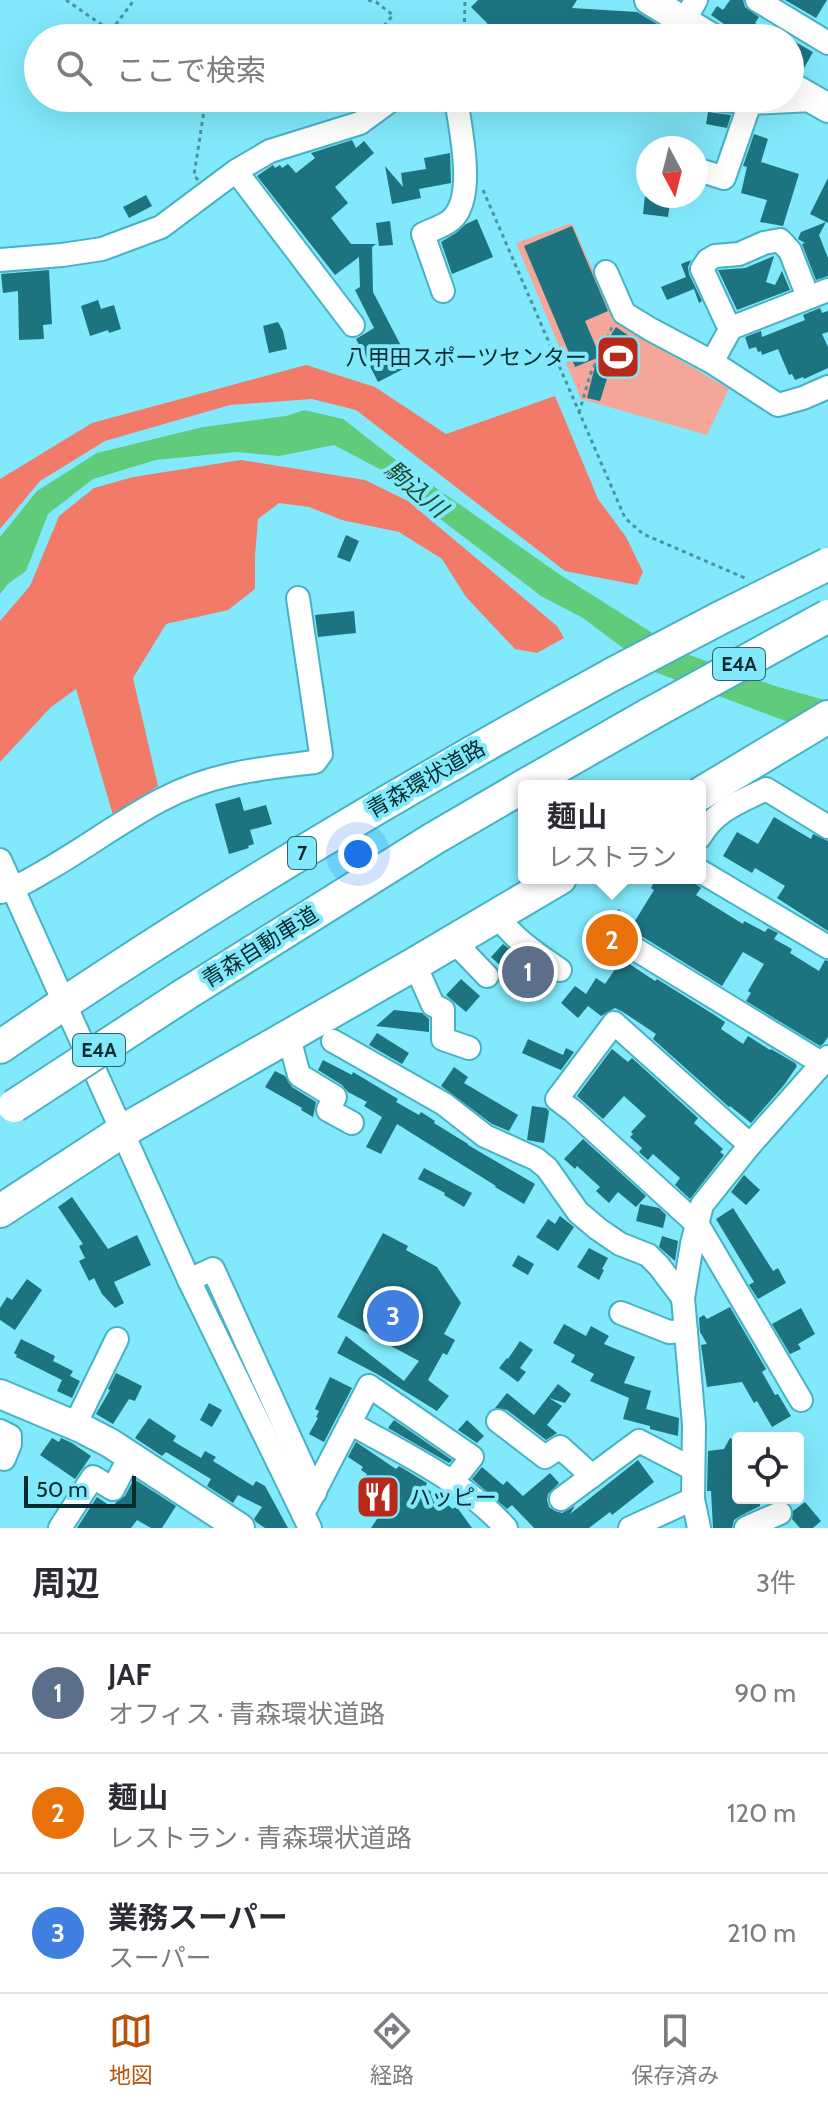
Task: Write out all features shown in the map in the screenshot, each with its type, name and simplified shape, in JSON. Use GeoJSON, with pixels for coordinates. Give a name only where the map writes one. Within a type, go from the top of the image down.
{"type":"FeatureCollection","features":[{"type":"Feature","properties":{"kind":"highway","name":"青森環状道路"},"geometry":{"type":"LineString","coordinates":[[0,1047],[206,911],[348,824],[613,674],[828,564]]}},
{"type":"Feature","properties":{"kind":"highway","name":"青森自動車道"},"geometry":{"type":"LineString","coordinates":[[534,780],[828,616]]}},
{"type":"Feature","properties":{"kind":"highway"},"geometry":{"type":"LineString","coordinates":[[706,790],[828,717]]}},
{"type":"Feature","properties":{"kind":"highway","name":"青森自動車道"},"geometry":{"type":"LineString","coordinates":[[7,1111],[184,995],[518,789]]}},
{"type":"Feature","properties":{"kind":"highway"},"geometry":{"type":"LineString","coordinates":[[0,1211],[121,1132],[550,884]]}},
{"type":"Feature","properties":{"kind":"main road"},"geometry":{"type":"LineString","coordinates":[[649,0],[690,10]]}},
{"type":"Feature","properties":{"kind":"main road"},"geometry":{"type":"LineString","coordinates":[[0,1394],[110,1443],[240,1528]]}},
{"type":"Feature","properties":{"kind":"street"},"geometry":{"type":"LineString","coordinates":[[757,0],[797,24]]}},
{"type":"Feature","properties":{"kind":"street"},"geometry":{"type":"LineString","coordinates":[[804,28],[828,43]]}},
{"type":"Feature","properties":{"kind":"street"},"geometry":{"type":"LineString","coordinates":[[0,260],[102,249],[161,227],[236,171],[270,151],[360,123],[375,112]]}},
{"type":"Feature","properties":{"kind":"street"},"geometry":{"type":"LineString","coordinates":[[443,291],[423,234],[451,220],[462,205],[466,183],[458,112]]}},
{"type":"Feature","properties":{"kind":"street"},"geometry":{"type":"LineString","coordinates":[[708,173],[724,178],[747,112]]}},
{"type":"Feature","properties":{"kind":"street"},"geometry":{"type":"LineString","coordinates":[[236,171],[353,325]]}},
{"type":"Feature","properties":{"kind":"street"},"geometry":{"type":"LineString","coordinates":[[780,240],[818,294],[721,346],[726,321],[702,269],[715,256],[739,254],[780,240]]}},
{"type":"Feature","properties":{"kind":"street"},"geometry":{"type":"LineString","coordinates":[[606,272],[624,313],[721,346],[778,405],[828,387]]}},
{"type":"Feature","properties":{"kind":"street"},"geometry":{"type":"LineString","coordinates":[[7,891],[63,861],[159,801],[201,781],[257,768],[315,762],[321,754],[298,598]]}},
{"type":"Feature","properties":{"kind":"street"},"geometry":{"type":"LineString","coordinates":[[706,826],[723,811],[766,789],[828,827]]}},
{"type":"Feature","properties":{"kind":"street"},"geometry":{"type":"LineString","coordinates":[[0,860],[7,891],[65,1002],[189,1280],[315,1493]]}},
{"type":"Feature","properties":{"kind":"street"},"geometry":{"type":"LineString","coordinates":[[706,875],[828,947]]}},
{"type":"Feature","properties":{"kind":"street"},"geometry":{"type":"LineString","coordinates":[[497,915],[504,927],[524,945],[560,970]]}},
{"type":"Feature","properties":{"kind":"street"},"geometry":{"type":"LineString","coordinates":[[455,940],[487,976]]}},
{"type":"Feature","properties":{"kind":"street"},"geometry":{"type":"LineString","coordinates":[[627,944],[825,1060],[702,1205],[683,1298],[694,1425],[693,1499],[699,1528]]}},
{"type":"Feature","properties":{"kind":"street"},"geometry":{"type":"LineString","coordinates":[[413,965],[433,1005],[443,1010],[443,1039],[469,1048]]}},
{"type":"Feature","properties":{"kind":"street"},"geometry":{"type":"LineString","coordinates":[[750,1145],[614,1023],[557,1099],[698,1225],[801,1400]]}},
{"type":"Feature","properties":{"kind":"street"},"geometry":{"type":"LineString","coordinates":[[284,1039],[292,1049],[299,1075],[335,1097],[328,1110],[352,1123]]}},
{"type":"Feature","properties":{"kind":"street"},"geometry":{"type":"LineString","coordinates":[[333,1041],[444,1104],[485,1136],[536,1159],[547,1168],[578,1212],[620,1244],[648,1255],[683,1298]]}},
{"type":"Feature","properties":{"kind":"street"},"geometry":{"type":"LineString","coordinates":[[621,1313],[669,1332],[686,1331]]}},
{"type":"Feature","properties":{"kind":"street"},"geometry":{"type":"LineString","coordinates":[[75,1425],[117,1339]]}},
{"type":"Feature","properties":{"kind":"street"},"geometry":{"type":"LineString","coordinates":[[306,1521],[315,1493],[369,1386],[472,1457],[452,1482]]}},
{"type":"Feature","properties":{"kind":"street"},"geometry":{"type":"LineString","coordinates":[[261,1402],[306,1521]]}},
{"type":"Feature","properties":{"kind":"street"},"geometry":{"type":"LineString","coordinates":[[498,1421],[545,1457],[560,1447],[592,1476]]}},
{"type":"Feature","properties":{"kind":"street"},"geometry":{"type":"LineString","coordinates":[[350,1423],[474,1496],[506,1528]]}},
{"type":"Feature","properties":{"kind":"street"},"geometry":{"type":"LineString","coordinates":[[0,1431],[10,1436],[4,1459]]}},
{"type":"Feature","properties":{"kind":"street"},"geometry":{"type":"LineString","coordinates":[[561,1499],[639,1441],[693,1469]]}},
{"type":"Feature","properties":{"kind":"street"},"geometry":{"type":"LineString","coordinates":[[60,1528],[93,1477],[113,1489],[130,1456]]}},
{"type":"Feature","properties":{"kind":"street"},"geometry":{"type":"LineString","coordinates":[[630,1528],[693,1499]]}},
{"type":"Feature","properties":{"kind":"street"},"geometry":{"type":"LineString","coordinates":[[746,1528],[780,1513]]}},
{"type":"Feature","properties":{"kind":"path"},"geometry":{"type":"LineString","coordinates":[[66,0],[101,24]]}},
{"type":"Feature","properties":{"kind":"path"},"geometry":{"type":"LineString","coordinates":[[116,24],[134,0]]}},
{"type":"Feature","properties":{"kind":"path"},"geometry":{"type":"LineString","coordinates":[[368,0],[376,2],[393,15],[386,24]]}},
{"type":"Feature","properties":{"kind":"path"},"geometry":{"type":"LineString","coordinates":[[464,24],[465,0]]}},
{"type":"Feature","properties":{"kind":"path"},"geometry":{"type":"LineString","coordinates":[[204,112],[194,175],[208,192]]}},
{"type":"Feature","properties":{"kind":"path"},"geometry":{"type":"LineString","coordinates":[[481,181],[483,192],[625,518],[643,534],[750,581]]}},
{"type":"Feature","properties":{"kind":"path"},"geometry":{"type":"LineString","coordinates":[[579,413],[602,347],[624,313]]}},
{"type":"Feature","properties":{"kind":"shaded area","name":"八甲田スポーツセンター"},"geometry":{"type":"Polygon","coordinates":[[[572,223],[614,319],[729,389],[707,435],[581,399],[516,243],[572,223]]]}},
{"type":"Feature","properties":{"kind":"shaded area"},"geometry":{"type":"Polygon","coordinates":[[[306,365],[375,387],[446,434],[555,396],[598,499],[626,537],[643,572],[637,585],[565,571],[356,410],[312,399],[230,405],[105,441],[40,481],[0,529],[0,479],[92,423],[306,365]]]}},
{"type":"Feature","properties":{"kind":"shaded area"},"geometry":{"type":"Polygon","coordinates":[[[241,460],[365,480],[408,501],[557,626],[564,638],[537,653],[515,649],[466,597],[442,559],[399,532],[342,520],[309,507],[279,503],[258,519],[255,589],[228,610],[166,624],[133,678],[158,786],[113,815],[76,689],[51,707],[0,762],[0,621],[30,586],[59,516],[94,488],[133,477],[241,460]]]}},
{"type":"Feature","properties":{"kind":"water","name":"駒込川"},"geometry":{"type":"Polygon","coordinates":[[[304,410],[343,419],[559,574],[684,653],[775,686],[828,701],[828,737],[655,672],[583,618],[541,596],[431,512],[385,472],[334,445],[279,456],[236,452],[156,460],[93,479],[48,514],[26,571],[0,594],[0,537],[37,491],[97,453],[203,427],[286,416],[304,410]]]}},
{"type":"Feature","properties":{"kind":"building"},"geometry":{"type":"Polygon","coordinates":[[[478,0],[577,0],[572,8],[637,12],[657,24],[487,24],[471,7],[478,0]]]}},
{"type":"Feature","properties":{"kind":"building"},"geometry":{"type":"Polygon","coordinates":[[[730,0],[743,0],[745,7],[759,17],[757,24],[724,24],[711,15],[717,6],[723,10],[730,0]]]}},
{"type":"Feature","properties":{"kind":"building"},"geometry":{"type":"Polygon","coordinates":[[[785,0],[827,0],[816,18],[785,0]]]}},
{"type":"Feature","properties":{"kind":"building"},"geometry":{"type":"Polygon","coordinates":[[[804,47],[813,52],[804,68],[804,47]]]}},
{"type":"Feature","properties":{"kind":"building"},"geometry":{"type":"Polygon","coordinates":[[[708,112],[731,115],[727,128],[706,124],[708,112]]]}},
{"type":"Feature","properties":{"kind":"building"},"geometry":{"type":"Polygon","coordinates":[[[754,134],[768,139],[761,162],[799,174],[783,226],[760,222],[767,200],[741,193],[747,167],[743,166],[754,134]]]}},
{"type":"Feature","properties":{"kind":"building"},"geometry":{"type":"Polygon","coordinates":[[[352,140],[356,148],[364,141],[374,153],[335,187],[348,203],[331,218],[351,244],[376,244],[372,247],[373,292],[411,365],[378,382],[356,339],[374,328],[355,290],[360,287],[359,257],[335,275],[257,176],[273,165],[282,168],[288,164],[296,173],[315,158],[311,153],[352,140]]]}},
{"type":"Feature","properties":{"kind":"building"},"geometry":{"type":"Polygon","coordinates":[[[450,153],[451,183],[419,189],[421,198],[392,204],[385,166],[403,187],[401,173],[426,169],[424,158],[450,153]]]}},
{"type":"Feature","properties":{"kind":"building"},"geometry":{"type":"Polygon","coordinates":[[[828,178],[828,223],[810,214],[828,178]]]}},
{"type":"Feature","properties":{"kind":"building"},"geometry":{"type":"Polygon","coordinates":[[[146,195],[152,206],[129,218],[123,207],[146,195]]]}},
{"type":"Feature","properties":{"kind":"building"},"geometry":{"type":"Polygon","coordinates":[[[644,208],[669,208],[668,217],[643,214],[644,208]]]}},
{"type":"Feature","properties":{"kind":"building"},"geometry":{"type":"Polygon","coordinates":[[[477,219],[493,257],[452,274],[441,242],[477,219]]]}},
{"type":"Feature","properties":{"kind":"building"},"geometry":{"type":"Polygon","coordinates":[[[390,221],[393,245],[379,246],[376,223],[390,221]]]}},
{"type":"Feature","properties":{"kind":"building"},"geometry":{"type":"Polygon","coordinates":[[[826,222],[819,235],[828,258],[828,276],[816,280],[802,244],[805,243],[798,239],[801,232],[826,222]]]}},
{"type":"Feature","properties":{"kind":"building"},"geometry":{"type":"Polygon","coordinates":[[[572,226],[608,311],[585,321],[599,354],[616,327],[629,336],[610,369],[600,401],[587,398],[597,358],[575,367],[524,246],[572,226]]]}},
{"type":"Feature","properties":{"kind":"building"},"geometry":{"type":"Polygon","coordinates":[[[774,256],[766,282],[775,285],[782,271],[790,290],[737,310],[718,270],[745,268],[774,256]]]}},
{"type":"Feature","properties":{"kind":"building"},"geometry":{"type":"Polygon","coordinates":[[[691,260],[689,274],[702,301],[699,303],[694,289],[667,300],[661,287],[686,277],[681,264],[691,260]]]}},
{"type":"Feature","properties":{"kind":"building"},"geometry":{"type":"Polygon","coordinates":[[[49,270],[52,324],[43,325],[44,339],[19,340],[18,291],[3,293],[1,274],[49,270]]]}},
{"type":"Feature","properties":{"kind":"building"},"geometry":{"type":"Polygon","coordinates":[[[98,300],[101,309],[114,305],[121,329],[90,336],[81,306],[98,300]]]}},
{"type":"Feature","properties":{"kind":"building"},"geometry":{"type":"Polygon","coordinates":[[[820,308],[822,313],[828,311],[828,332],[822,334],[828,347],[828,368],[795,380],[792,374],[789,375],[778,349],[762,355],[756,347],[749,349],[745,337],[761,331],[762,337],[805,320],[803,315],[820,308]]]}},
{"type":"Feature","properties":{"kind":"building"},"geometry":{"type":"Polygon","coordinates":[[[278,322],[287,349],[269,353],[263,326],[278,322]]]}},
{"type":"Feature","properties":{"kind":"building"},"geometry":{"type":"Polygon","coordinates":[[[346,535],[359,541],[350,562],[337,557],[346,535]]]}},
{"type":"Feature","properties":{"kind":"building"},"geometry":{"type":"Polygon","coordinates":[[[354,611],[356,633],[318,637],[315,615],[354,611]]]}},
{"type":"Feature","properties":{"kind":"building"},"geometry":{"type":"Polygon","coordinates":[[[240,797],[244,811],[266,805],[272,824],[250,830],[254,844],[229,854],[215,804],[240,797]]]}},
{"type":"Feature","properties":{"kind":"building"},"geometry":{"type":"Polygon","coordinates":[[[774,817],[811,839],[813,834],[828,841],[828,931],[777,898],[785,886],[755,868],[752,873],[723,856],[737,832],[758,844],[774,817]]]}},
{"type":"Feature","properties":{"kind":"building"},"geometry":{"type":"Polygon","coordinates":[[[653,884],[696,884],[701,888],[696,895],[743,924],[744,921],[765,932],[768,928],[778,933],[774,939],[819,971],[825,960],[828,961],[828,1037],[823,1044],[820,1046],[746,1001],[751,993],[748,991],[764,964],[743,952],[722,986],[630,929],[654,890],[651,888],[653,884]]]}},
{"type":"Feature","properties":{"kind":"building"},"geometry":{"type":"Polygon","coordinates":[[[619,909],[626,921],[624,931],[619,933],[600,922],[619,909]]]}},
{"type":"Feature","properties":{"kind":"building"},"geometry":{"type":"Polygon","coordinates":[[[503,944],[551,981],[536,998],[491,957],[503,944]]]}},
{"type":"Feature","properties":{"kind":"building"},"geometry":{"type":"Polygon","coordinates":[[[622,959],[725,1022],[721,1029],[743,1044],[748,1036],[795,1063],[797,1066],[784,1085],[751,1123],[653,1039],[656,1034],[623,1012],[615,1008],[601,1016],[588,1006],[578,1018],[561,1003],[575,986],[586,994],[596,978],[605,984],[622,959]]]}},
{"type":"Feature","properties":{"kind":"building"},"geometry":{"type":"Polygon","coordinates":[[[461,979],[480,996],[466,1012],[446,995],[461,979]]]}},
{"type":"Feature","properties":{"kind":"building"},"geometry":{"type":"Polygon","coordinates":[[[394,1010],[422,1013],[429,1019],[429,1032],[376,1026],[394,1010]]]}},
{"type":"Feature","properties":{"kind":"building"},"geometry":{"type":"Polygon","coordinates":[[[377,1033],[409,1053],[402,1064],[369,1045],[377,1033]]]}},
{"type":"Feature","properties":{"kind":"building"},"geometry":{"type":"Polygon","coordinates":[[[528,1039],[563,1055],[566,1048],[574,1052],[561,1070],[522,1053],[528,1039]]]}},
{"type":"Feature","properties":{"kind":"building"},"geometry":{"type":"Polygon","coordinates":[[[612,1049],[628,1062],[632,1058],[698,1118],[694,1123],[723,1149],[720,1152],[724,1155],[690,1199],[675,1185],[680,1178],[653,1154],[648,1160],[639,1152],[642,1148],[630,1137],[646,1116],[624,1096],[603,1119],[577,1096],[612,1049]]]}},
{"type":"Feature","properties":{"kind":"building"},"geometry":{"type":"Polygon","coordinates":[[[323,1060],[352,1075],[353,1072],[398,1099],[396,1102],[419,1115],[421,1112],[468,1145],[535,1184],[524,1204],[397,1124],[381,1154],[366,1147],[382,1117],[364,1106],[367,1102],[318,1070],[323,1060]]]}},
{"type":"Feature","properties":{"kind":"building"},"geometry":{"type":"Polygon","coordinates":[[[454,1067],[468,1077],[464,1083],[518,1115],[509,1131],[492,1124],[441,1086],[454,1067]]]}},
{"type":"Feature","properties":{"kind":"building"},"geometry":{"type":"Polygon","coordinates":[[[275,1071],[285,1076],[292,1087],[316,1102],[313,1117],[265,1087],[275,1071]]]}},
{"type":"Feature","properties":{"kind":"building"},"geometry":{"type":"Polygon","coordinates":[[[532,1106],[549,1111],[544,1143],[527,1140],[532,1106]]]}},
{"type":"Feature","properties":{"kind":"building"},"geometry":{"type":"Polygon","coordinates":[[[583,1139],[646,1196],[636,1207],[618,1192],[609,1203],[596,1191],[600,1187],[577,1166],[575,1169],[564,1159],[583,1139]]]}},
{"type":"Feature","properties":{"kind":"building"},"geometry":{"type":"Polygon","coordinates":[[[424,1168],[472,1193],[464,1207],[418,1179],[424,1168]]]}},
{"type":"Feature","properties":{"kind":"building"},"geometry":{"type":"Polygon","coordinates":[[[744,1175],[760,1190],[746,1205],[731,1192],[744,1175]]]}},
{"type":"Feature","properties":{"kind":"building"},"geometry":{"type":"Polygon","coordinates":[[[72,1197],[108,1249],[137,1235],[151,1265],[114,1282],[124,1303],[115,1308],[102,1294],[94,1278],[89,1281],[79,1261],[85,1258],[79,1246],[83,1244],[58,1207],[72,1197]]]}},
{"type":"Feature","properties":{"kind":"building"},"geometry":{"type":"Polygon","coordinates":[[[640,1204],[659,1208],[666,1215],[663,1228],[636,1221],[640,1204]]]}},
{"type":"Feature","properties":{"kind":"building"},"geometry":{"type":"Polygon","coordinates":[[[733,1208],[773,1271],[778,1268],[786,1283],[758,1299],[749,1285],[754,1282],[716,1219],[733,1208]]]}},
{"type":"Feature","properties":{"kind":"building"},"geometry":{"type":"Polygon","coordinates":[[[560,1216],[574,1227],[558,1251],[536,1237],[548,1219],[555,1224],[560,1216]]]}},
{"type":"Feature","properties":{"kind":"building"},"geometry":{"type":"Polygon","coordinates":[[[383,1233],[437,1267],[461,1303],[444,1334],[455,1340],[447,1355],[443,1353],[428,1380],[449,1396],[437,1411],[337,1353],[346,1336],[404,1381],[419,1361],[337,1317],[383,1233]]]}},
{"type":"Feature","properties":{"kind":"building"},"geometry":{"type":"Polygon","coordinates":[[[662,1236],[678,1241],[675,1261],[659,1247],[662,1236]]]}},
{"type":"Feature","properties":{"kind":"building"},"geometry":{"type":"Polygon","coordinates":[[[589,1248],[608,1258],[599,1280],[577,1267],[589,1248]]]}},
{"type":"Feature","properties":{"kind":"building"},"geometry":{"type":"Polygon","coordinates":[[[518,1255],[534,1264],[528,1275],[512,1266],[518,1255]]]}},
{"type":"Feature","properties":{"kind":"building"},"geometry":{"type":"Polygon","coordinates":[[[27,1279],[42,1290],[15,1330],[0,1320],[0,1308],[7,1297],[12,1300],[27,1279]]]}},
{"type":"Feature","properties":{"kind":"building"},"geometry":{"type":"Polygon","coordinates":[[[730,1307],[766,1369],[762,1372],[791,1416],[772,1427],[742,1382],[707,1387],[701,1345],[707,1344],[700,1332],[699,1318],[704,1315],[707,1319],[730,1307]]]}},
{"type":"Feature","properties":{"kind":"building"},"geometry":{"type":"Polygon","coordinates":[[[801,1308],[815,1334],[798,1344],[801,1349],[790,1354],[772,1324],[801,1308]]]}},
{"type":"Feature","properties":{"kind":"building"},"geometry":{"type":"Polygon","coordinates":[[[564,1324],[586,1336],[591,1326],[609,1336],[604,1344],[635,1357],[624,1383],[651,1391],[646,1409],[679,1418],[678,1436],[623,1419],[629,1398],[590,1381],[594,1374],[571,1362],[575,1355],[553,1343],[564,1324]]]}},
{"type":"Feature","properties":{"kind":"building"},"geometry":{"type":"Polygon","coordinates":[[[21,1339],[55,1356],[53,1361],[73,1371],[70,1376],[80,1381],[72,1398],[57,1391],[62,1380],[16,1357],[14,1353],[21,1339]]]}},
{"type":"Feature","properties":{"kind":"building"},"geometry":{"type":"Polygon","coordinates":[[[520,1341],[533,1350],[520,1368],[526,1372],[518,1382],[499,1368],[520,1341]]]}},
{"type":"Feature","properties":{"kind":"building"},"geometry":{"type":"Polygon","coordinates":[[[116,1373],[142,1386],[135,1401],[129,1399],[113,1424],[96,1414],[116,1373]]]}},
{"type":"Feature","properties":{"kind":"building"},"geometry":{"type":"Polygon","coordinates":[[[330,1377],[352,1388],[324,1442],[309,1434],[318,1418],[319,1411],[315,1409],[330,1377]]]}},
{"type":"Feature","properties":{"kind":"building"},"geometry":{"type":"Polygon","coordinates":[[[558,1384],[571,1394],[565,1403],[549,1398],[562,1406],[547,1425],[557,1433],[546,1440],[507,1410],[495,1408],[507,1393],[534,1415],[558,1384]]]}},
{"type":"Feature","properties":{"kind":"building"},"geometry":{"type":"Polygon","coordinates":[[[209,1403],[222,1410],[212,1427],[200,1420],[209,1403]]]}},
{"type":"Feature","properties":{"kind":"building"},"geometry":{"type":"Polygon","coordinates":[[[149,1418],[176,1436],[173,1441],[201,1458],[205,1451],[216,1457],[213,1461],[253,1486],[256,1481],[265,1486],[288,1528],[265,1528],[254,1519],[262,1507],[238,1495],[233,1503],[207,1486],[211,1479],[166,1452],[162,1456],[135,1438],[149,1418]]]}},
{"type":"Feature","properties":{"kind":"building"},"geometry":{"type":"Polygon","coordinates":[[[394,1420],[452,1460],[449,1463],[388,1428],[394,1420]]]}},
{"type":"Feature","properties":{"kind":"building"},"geometry":{"type":"Polygon","coordinates":[[[467,1420],[484,1436],[477,1443],[458,1430],[467,1420]]]}},
{"type":"Feature","properties":{"kind":"building"},"geometry":{"type":"Polygon","coordinates":[[[52,1438],[72,1443],[91,1456],[75,1479],[40,1455],[52,1438]]]}},
{"type":"Feature","properties":{"kind":"building"},"geometry":{"type":"Polygon","coordinates":[[[732,1439],[732,1504],[760,1506],[734,1520],[732,1528],[713,1528],[711,1491],[707,1491],[708,1451],[724,1449],[732,1439]]]}},
{"type":"Feature","properties":{"kind":"building"},"geometry":{"type":"Polygon","coordinates":[[[356,1442],[396,1469],[399,1466],[427,1483],[425,1487],[453,1509],[456,1506],[472,1528],[371,1528],[379,1516],[364,1509],[358,1488],[367,1474],[361,1470],[363,1467],[348,1457],[356,1442]]]}},
{"type":"Feature","properties":{"kind":"building"},"geometry":{"type":"Polygon","coordinates":[[[638,1460],[654,1482],[612,1515],[610,1512],[589,1528],[534,1528],[512,1505],[507,1509],[472,1479],[482,1467],[503,1485],[507,1481],[523,1496],[550,1473],[559,1483],[548,1494],[549,1507],[562,1513],[575,1506],[570,1514],[638,1460]]]}},
{"type":"Feature","properties":{"kind":"building"},"geometry":{"type":"Polygon","coordinates":[[[134,1479],[176,1506],[162,1528],[151,1528],[137,1520],[131,1528],[77,1528],[97,1497],[113,1508],[125,1496],[134,1479]]]}},
{"type":"Feature","properties":{"kind":"building"},"geometry":{"type":"Polygon","coordinates":[[[804,1503],[821,1521],[813,1528],[800,1528],[792,1519],[793,1511],[804,1503]]]}},
{"type":"Feature","properties":{"kind":"place","name":"八甲田スポーツセンター"},"geometry":{"type":"Point","coordinates":[618,357]}},
{"type":"Feature","properties":{"kind":"place","name":"麺山"},"geometry":{"type":"Point","coordinates":[612,940]}},
{"type":"Feature","properties":{"kind":"place","name":"JAF"},"geometry":{"type":"Point","coordinates":[528,972]}},
{"type":"Feature","properties":{"kind":"place","name":"業務スーパー"},"geometry":{"type":"Point","coordinates":[393,1316]}},
{"type":"Feature","properties":{"kind":"place","name":"ハッピー"},"geometry":{"type":"Point","coordinates":[378,1497]}}]}
